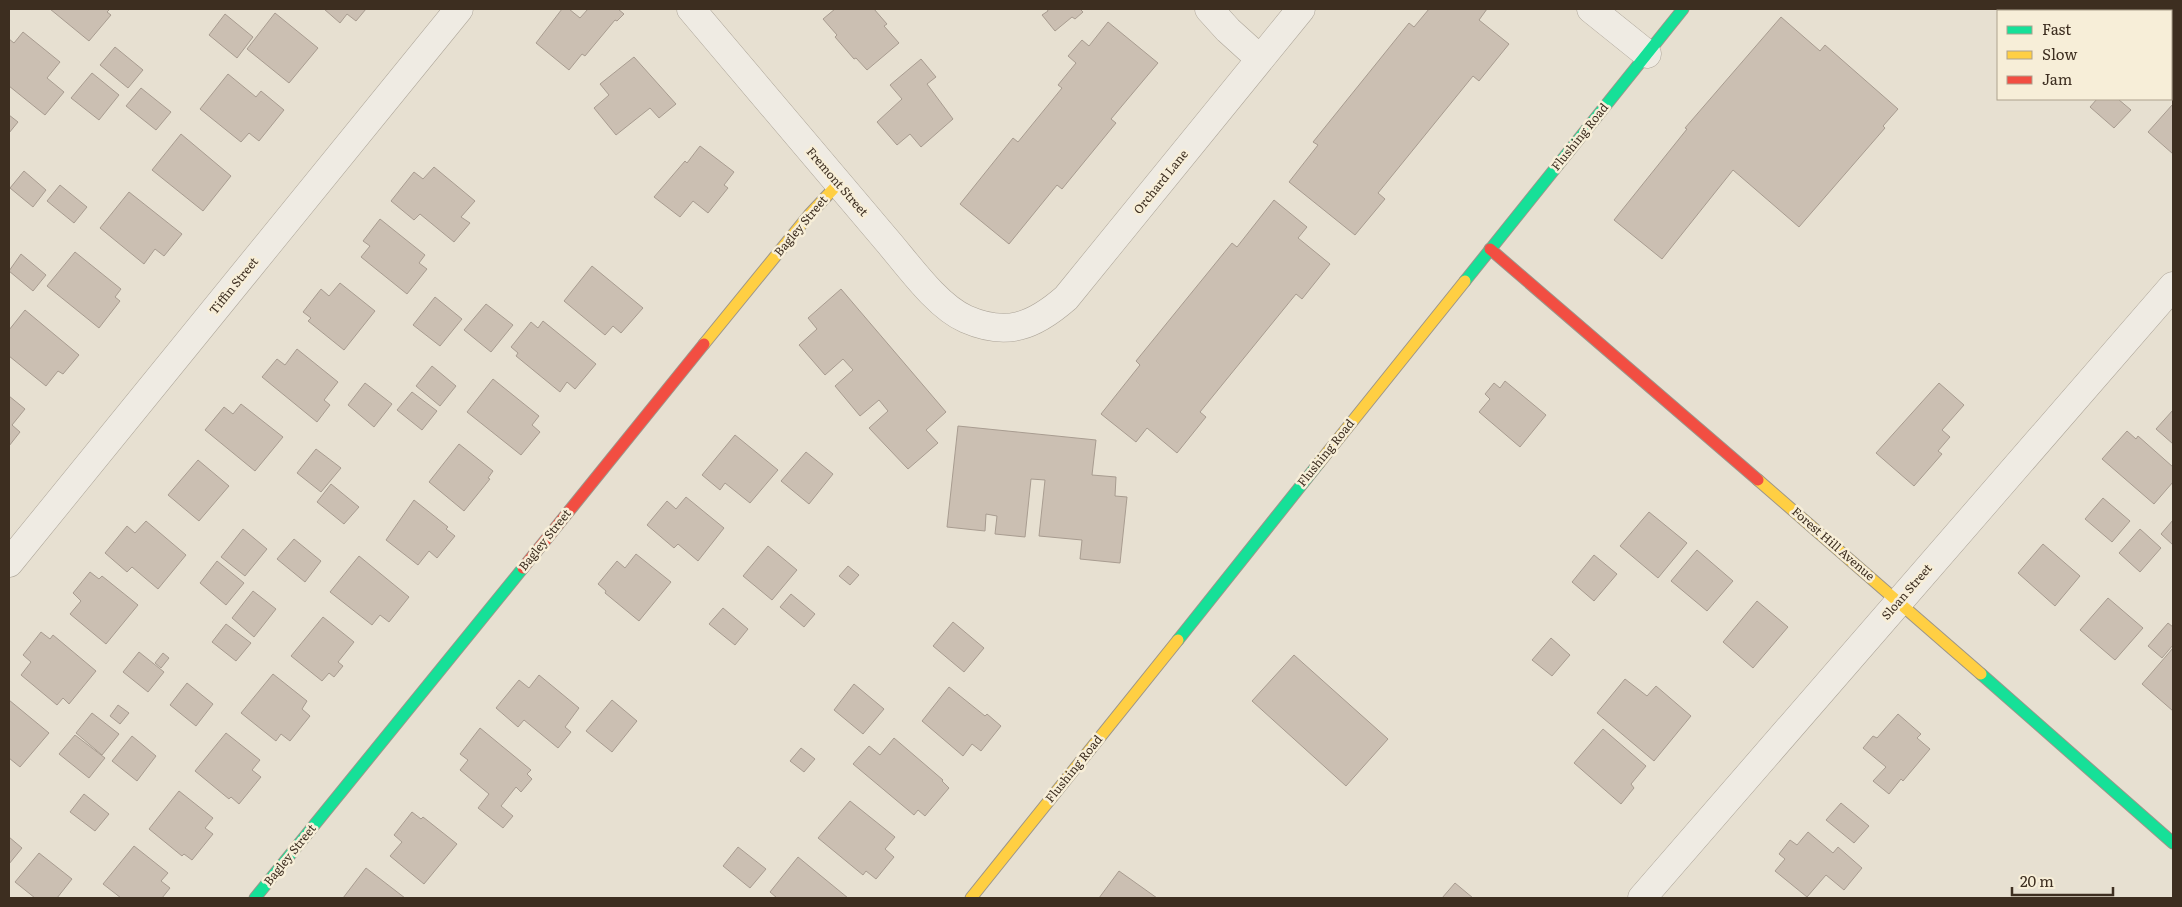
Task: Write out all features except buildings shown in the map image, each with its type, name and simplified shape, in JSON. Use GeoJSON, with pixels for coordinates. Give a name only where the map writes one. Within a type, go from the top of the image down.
{"type":"FeatureCollection","features":[{"type":"Feature","properties":{"kind":"street","name":"Tiffin Street"},"geometry":{"type":"LineString","coordinates":[[9,563],[459,9]]}},
{"type":"Feature","properties":{"kind":"street","name":"Fremont Street"},"geometry":{"type":"LineString","coordinates":[[691,9],[838,184],[950,310],[975,323],[1002,328]]}},
{"type":"Feature","properties":{"kind":"street"},"geometry":{"type":"LineString","coordinates":[[1209,9],[1228,30],[1260,59]]}},
{"type":"Feature","properties":{"kind":"street","name":"Orchard Lane"},"geometry":{"type":"LineString","coordinates":[[1002,328],[1023,326],[1034,322],[1066,298],[1301,9]]}},
{"type":"Feature","properties":{"kind":"street"},"geometry":{"type":"LineString","coordinates":[[1591,9],[1647,54]]}},
{"type":"Feature","properties":{"kind":"street","name":"Flushing Road"},"geometry":{"type":"LineString","coordinates":[[971,898],[1683,9]]}},
{"type":"Feature","properties":{"kind":"street","name":"Bagley Street"},"geometry":{"type":"LineString","coordinates":[[255,898],[809,215],[838,184]]}},
{"type":"Feature","properties":{"kind":"street","name":"Forest Hill Avenue"},"geometry":{"type":"LineString","coordinates":[[1490,249],[1899,602],[2173,843]]}},
{"type":"Feature","properties":{"kind":"street","name":"Sloan Street"},"geometry":{"type":"LineString","coordinates":[[1642,898],[2173,286]]}},
{"type":"Feature","properties":{"kind":"traffic: fast"},"geometry":{"type":"LineString","coordinates":[[1465,281],[1683,9]]}},
{"type":"Feature","properties":{"kind":"traffic: fast"},"geometry":{"type":"LineString","coordinates":[[1178,640],[1319,463]]}},
{"type":"Feature","properties":{"kind":"traffic: fast"},"geometry":{"type":"LineString","coordinates":[[255,898],[523,568]]}},
{"type":"Feature","properties":{"kind":"traffic: fast"},"geometry":{"type":"LineString","coordinates":[[1981,674],[2173,843]]}},
{"type":"Feature","properties":{"kind":"traffic: slow"},"geometry":{"type":"LineString","coordinates":[[704,344],[809,215],[838,184]]}},
{"type":"Feature","properties":{"kind":"traffic: slow"},"geometry":{"type":"LineString","coordinates":[[1319,463],[1465,281]]}},
{"type":"Feature","properties":{"kind":"traffic: slow"},"geometry":{"type":"LineString","coordinates":[[1758,480],[1981,674]]}},
{"type":"Feature","properties":{"kind":"traffic: slow"},"geometry":{"type":"LineString","coordinates":[[971,898],[1178,640]]}},
{"type":"Feature","properties":{"kind":"traffic: jam"},"geometry":{"type":"LineString","coordinates":[[1490,249],[1758,480]]}},
{"type":"Feature","properties":{"kind":"traffic: jam"},"geometry":{"type":"LineString","coordinates":[[523,568],[704,344]]}}]}
